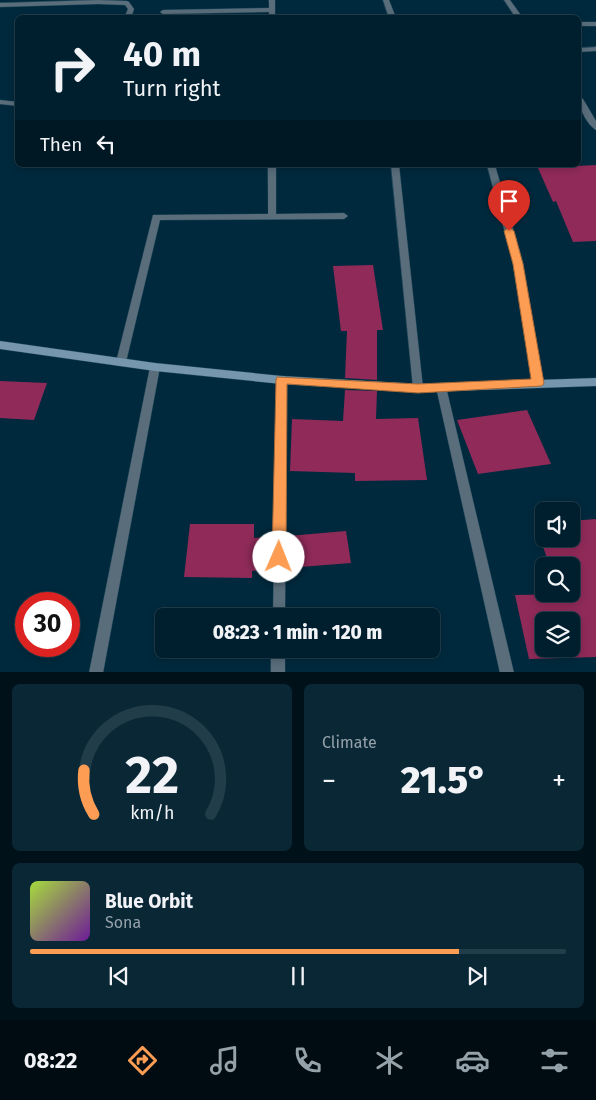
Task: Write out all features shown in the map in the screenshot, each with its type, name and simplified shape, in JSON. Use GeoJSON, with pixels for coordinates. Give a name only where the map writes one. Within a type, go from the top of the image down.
{"type":"FeatureCollection","features":[{"type":"Feature","properties":{"kind":"street"},"geometry":{"type":"LineString","coordinates":[[163,12],[272,14],[272,0]]}},
{"type":"Feature","properties":{"kind":"street"},"geometry":{"type":"LineString","coordinates":[[386,0],[392,15]]}},
{"type":"Feature","properties":{"kind":"street"},"geometry":{"type":"LineString","coordinates":[[507,0],[518,15]]}},
{"type":"Feature","properties":{"kind":"street"},"geometry":{"type":"LineString","coordinates":[[0,5],[127,3],[132,9],[129,15]]}},
{"type":"Feature","properties":{"kind":"street"},"geometry":{"type":"LineString","coordinates":[[581,24],[596,24]]}},
{"type":"Feature","properties":{"kind":"street"},"geometry":{"type":"LineString","coordinates":[[581,50],[596,49]]}},
{"type":"Feature","properties":{"kind":"street"},"geometry":{"type":"LineString","coordinates":[[0,102],[15,104]]}},
{"type":"Feature","properties":{"kind":"street"},"geometry":{"type":"LineString","coordinates":[[581,102],[596,128]]}},
{"type":"Feature","properties":{"kind":"street"},"geometry":{"type":"LineString","coordinates":[[272,167],[272,217]]}},
{"type":"Feature","properties":{"kind":"street"},"geometry":{"type":"LineString","coordinates":[[395,167],[418,388]]}},
{"type":"Feature","properties":{"kind":"street"},"geometry":{"type":"LineString","coordinates":[[492,167],[518,264],[538,383]]}},
{"type":"Feature","properties":{"kind":"street"},"geometry":{"type":"LineString","coordinates":[[121,362],[156,217],[344,216]]}},
{"type":"Feature","properties":{"kind":"street"},"geometry":{"type":"LineString","coordinates":[[0,345],[155,367],[282,380],[418,388],[596,382]]}},
{"type":"Feature","properties":{"kind":"street"},"geometry":{"type":"LineString","coordinates":[[96,672],[155,367]]}},
{"type":"Feature","properties":{"kind":"street"},"geometry":{"type":"LineString","coordinates":[[279,608],[282,380]]}},
{"type":"Feature","properties":{"kind":"street"},"geometry":{"type":"LineString","coordinates":[[441,387],[507,672]]}},
{"type":"Feature","properties":{"kind":"street"},"geometry":{"type":"LineString","coordinates":[[278,658],[278,672]]}},
{"type":"Feature","properties":{"kind":"building"},"geometry":{"type":"Polygon","coordinates":[[[596,165],[596,241],[573,242],[556,201],[553,202],[538,168],[596,165]]]}},
{"type":"Feature","properties":{"kind":"building"},"geometry":{"type":"Polygon","coordinates":[[[373,265],[383,330],[377,330],[377,380],[345,378],[347,331],[341,331],[333,266],[373,265]]]}},
{"type":"Feature","properties":{"kind":"building"},"geometry":{"type":"Polygon","coordinates":[[[0,381],[47,383],[34,420],[0,418],[0,381]]]}},
{"type":"Feature","properties":{"kind":"building"},"geometry":{"type":"Polygon","coordinates":[[[345,390],[377,391],[376,419],[418,418],[427,480],[355,481],[355,473],[290,471],[292,419],[343,421],[345,390]]]}},
{"type":"Feature","properties":{"kind":"building"},"geometry":{"type":"Polygon","coordinates":[[[527,410],[551,464],[478,474],[457,420],[527,410]]]}},
{"type":"Feature","properties":{"kind":"building"},"geometry":{"type":"Polygon","coordinates":[[[596,519],[596,657],[529,659],[515,595],[535,595],[535,602],[580,602],[580,557],[547,557],[543,547],[580,547],[580,520],[596,519]]]}},
{"type":"Feature","properties":{"kind":"building"},"geometry":{"type":"Polygon","coordinates":[[[190,524],[254,524],[254,538],[272,537],[272,569],[252,571],[252,578],[184,577],[190,524]]]}},
{"type":"Feature","properties":{"kind":"building"},"geometry":{"type":"Polygon","coordinates":[[[346,531],[351,563],[287,568],[288,536],[346,531]]]}},
{"type":"Feature","properties":{"kind":"route"},"geometry":{"type":"LineString","coordinates":[[279,557],[282,380],[418,388],[538,383],[518,264],[509,231]]}}]}
